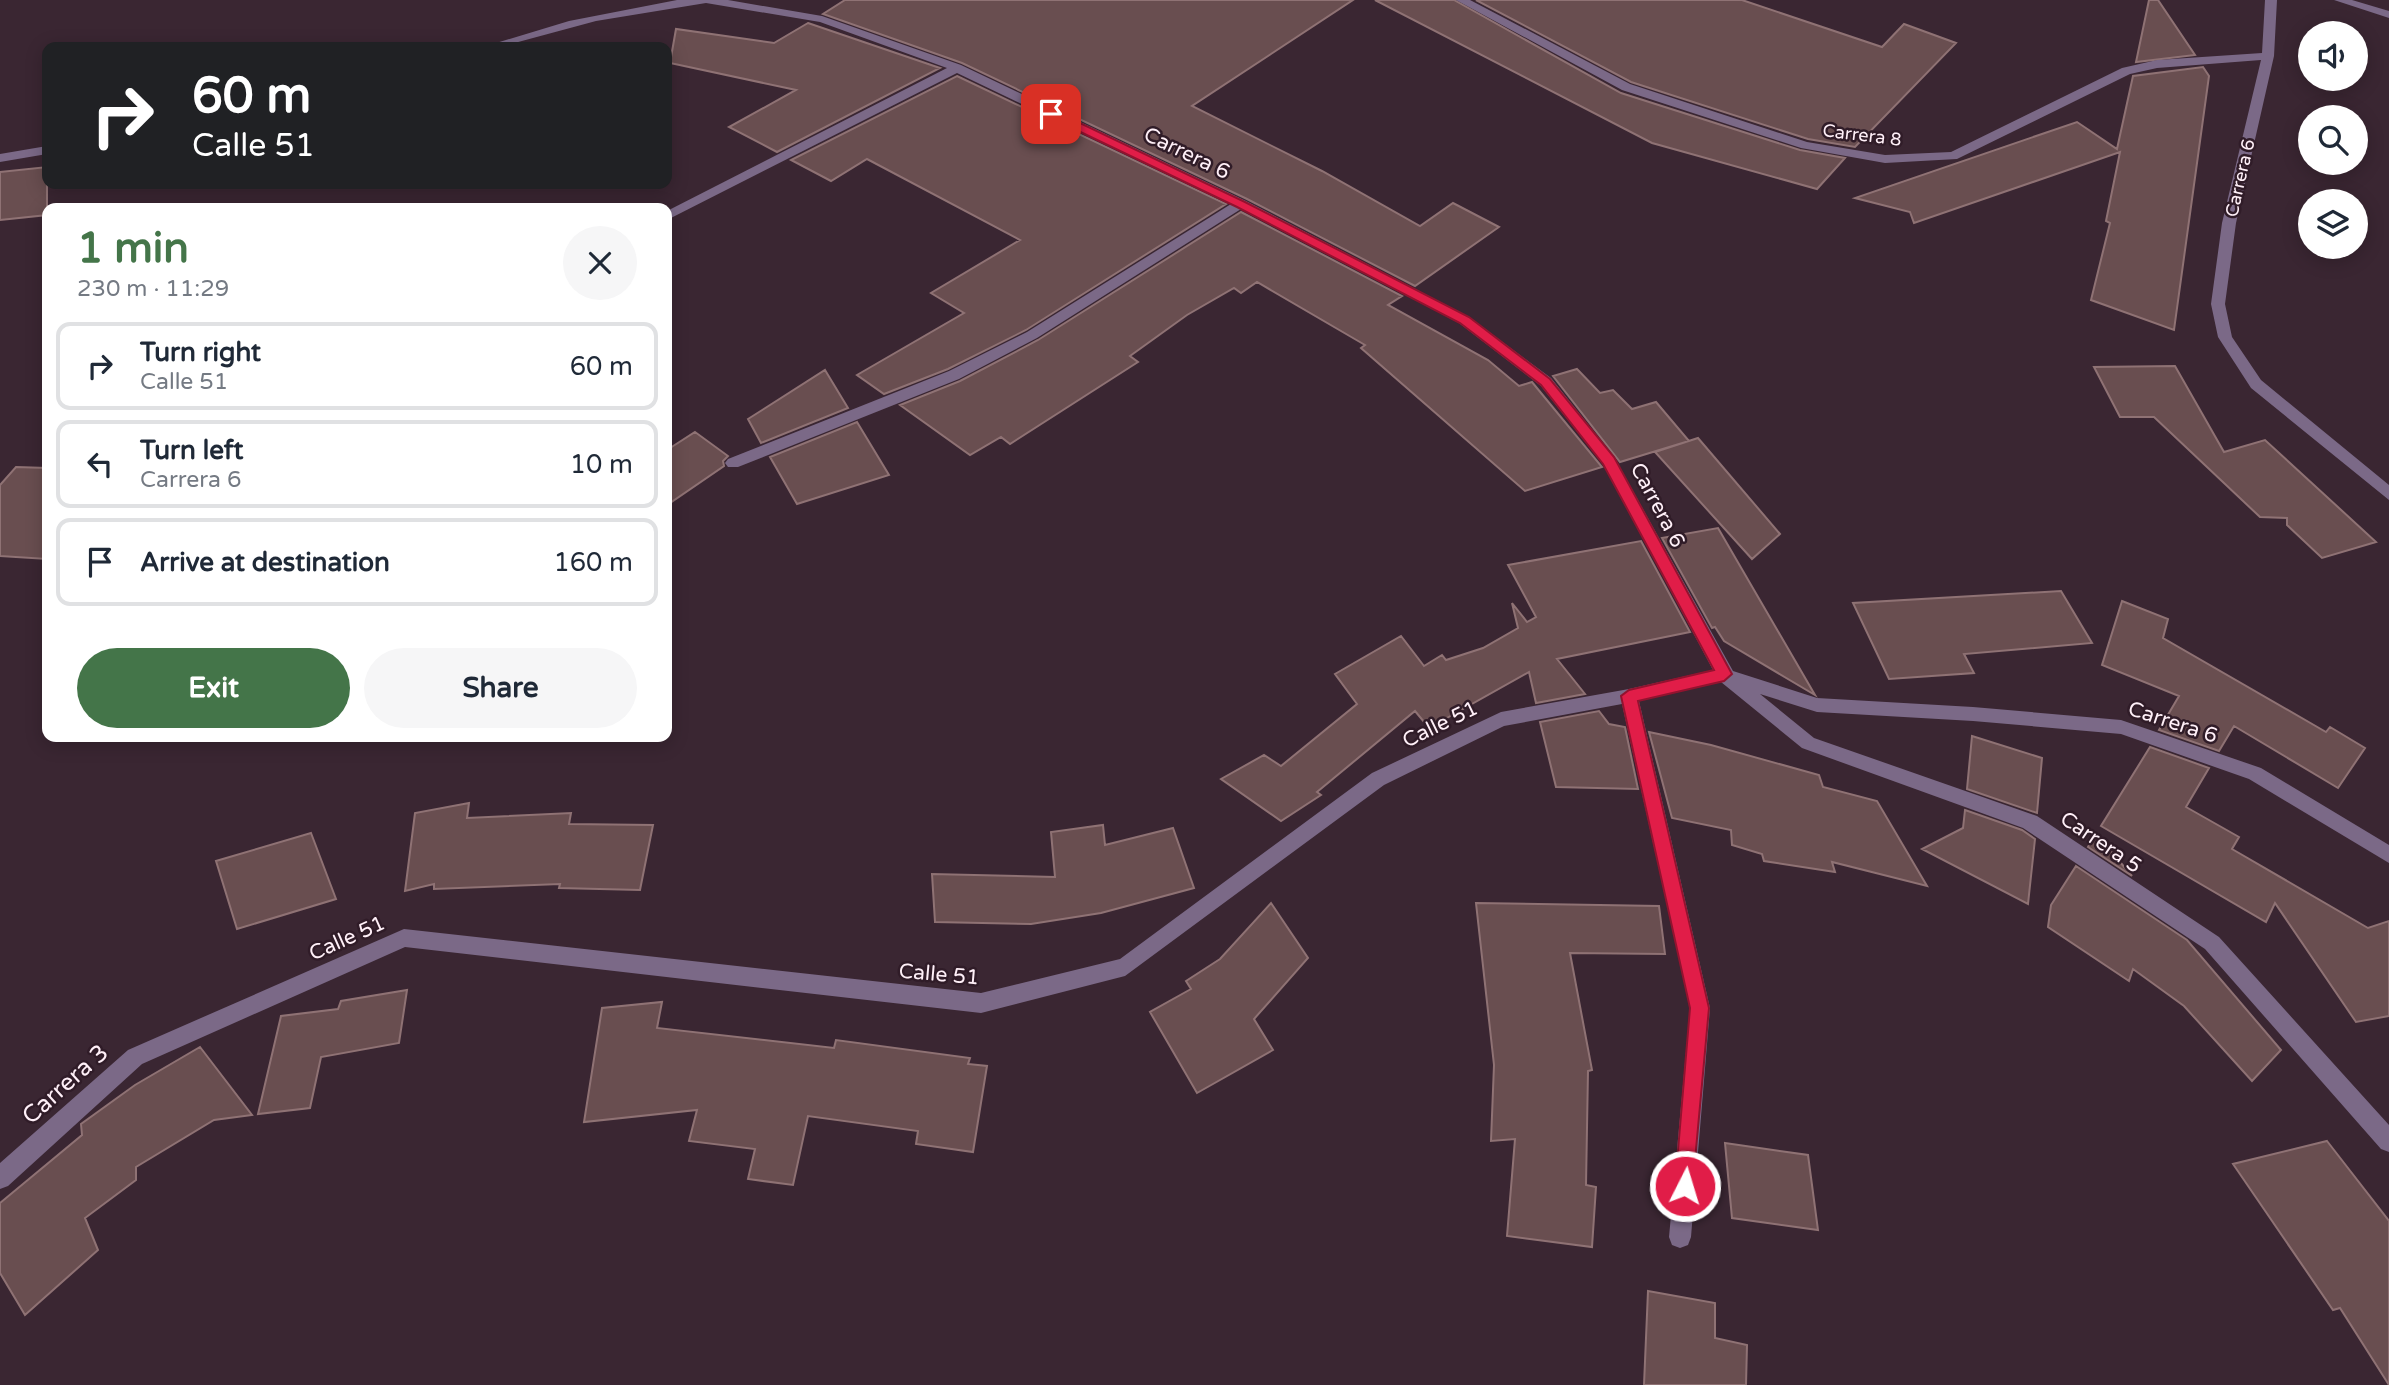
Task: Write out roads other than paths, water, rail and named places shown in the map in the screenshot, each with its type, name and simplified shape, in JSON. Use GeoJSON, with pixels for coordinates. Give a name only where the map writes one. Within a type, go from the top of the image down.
{"type":"FeatureCollection","features":[{"type":"Feature","properties":{"kind":"street","name":"Carrera 6"},"geometry":{"type":"LineString","coordinates":[[505,42],[565,23],[643,6],[706,0],[822,19],[957,68],[1241,204],[1464,320],[1546,382],[1609,461],[1724,674],[1817,705],[1973,714],[2121,727],[2255,773],[2389,855]]}},
{"type":"Feature","properties":{"kind":"street","name":"Carrera 8"},"geometry":{"type":"LineString","coordinates":[[1462,0],[1626,87],[1690,110],[1805,145],[1885,159],[1953,156],[2126,71],[2157,64],[2268,56]]}},
{"type":"Feature","properties":{"kind":"street","name":"Carrera 6"},"geometry":{"type":"LineString","coordinates":[[2271,0],[2268,56],[2229,223],[2218,304],[2225,337],[2256,384],[2389,494]]}},
{"type":"Feature","properties":{"kind":"street"},"geometry":{"type":"LineString","coordinates":[[2340,0],[2389,15]]}},
{"type":"Feature","properties":{"kind":"street"},"geometry":{"type":"LineString","coordinates":[[672,213],[957,68]]}},
{"type":"Feature","properties":{"kind":"street"},"geometry":{"type":"LineString","coordinates":[[0,158],[42,151]]}},
{"type":"Feature","properties":{"kind":"street"},"geometry":{"type":"LineString","coordinates":[[733,463],[954,375],[1032,335],[1241,204]]}},
{"type":"Feature","properties":{"kind":"street","name":"Calle 51"},"geometry":{"type":"LineString","coordinates":[[135,1057],[404,938],[981,1003],[1125,967],[1378,779],[1501,719],[1629,696],[1724,674]]}},
{"type":"Feature","properties":{"kind":"street","name":"Carrera 5"},"geometry":{"type":"LineString","coordinates":[[1724,674],[1808,743],[2030,822],[2212,943],[2389,1141]]}},
{"type":"Feature","properties":{"kind":"street"},"geometry":{"type":"LineString","coordinates":[[1629,696],[1700,1008],[1680,1237]]}},
{"type":"Feature","properties":{"kind":"street","name":"Carrera 3"},"geometry":{"type":"LineString","coordinates":[[0,1178],[135,1057]]}}]}
